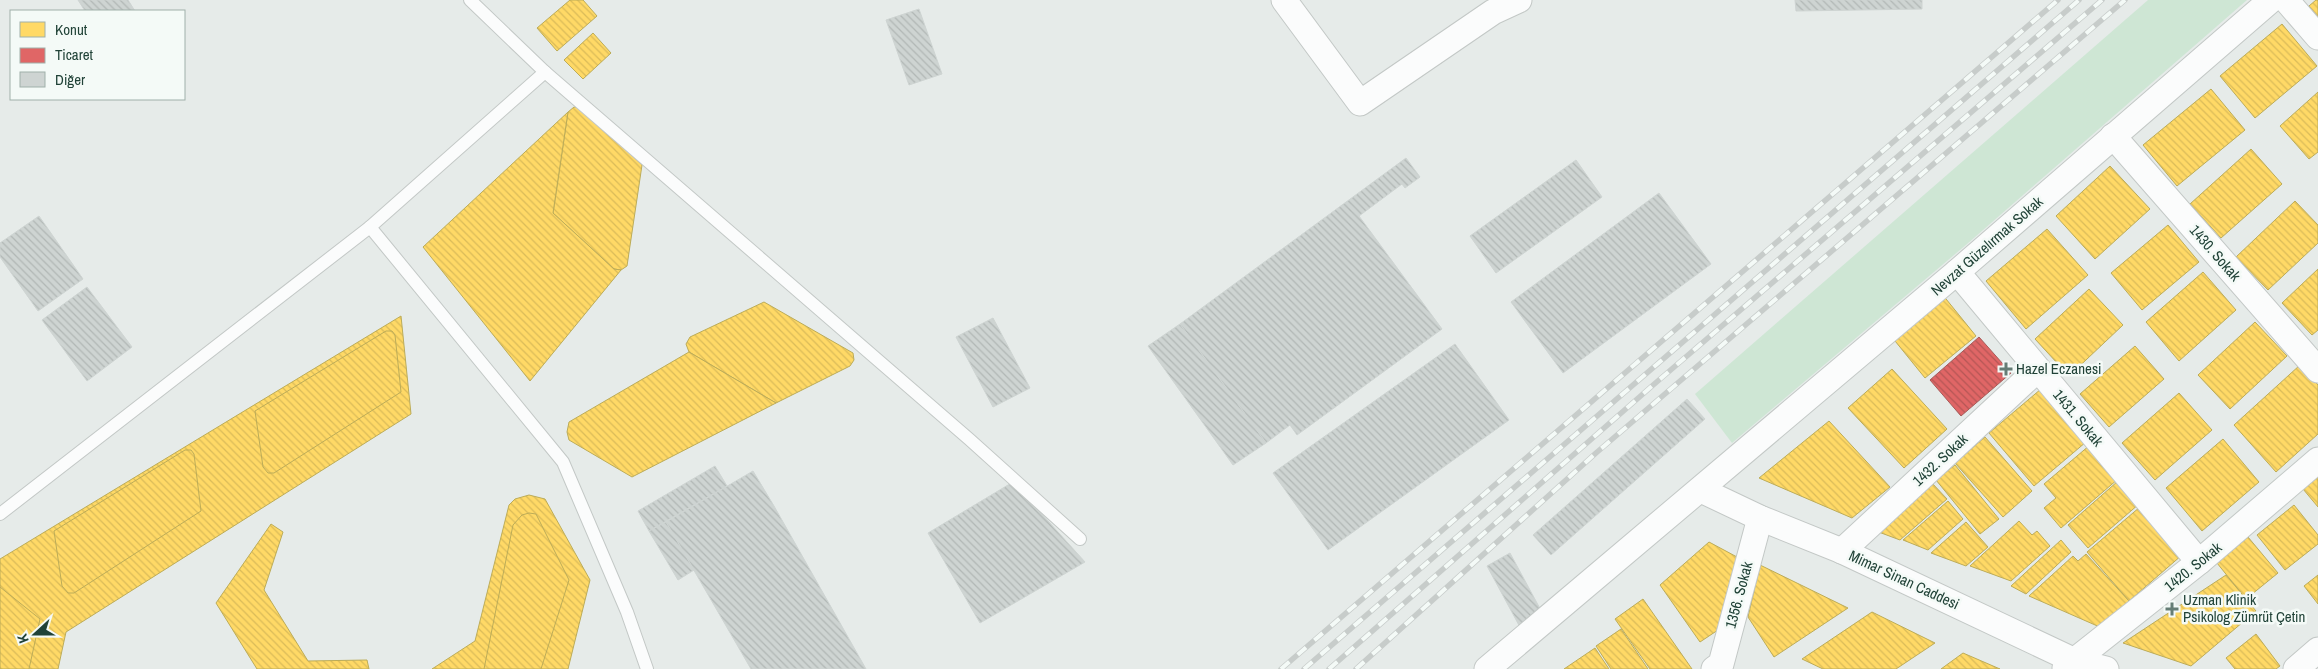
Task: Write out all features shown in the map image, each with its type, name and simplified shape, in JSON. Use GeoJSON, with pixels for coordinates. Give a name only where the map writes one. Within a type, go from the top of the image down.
{"type":"FeatureCollection","features":[{"type":"Feature","properties":{"kind":"street"},"geometry":{"type":"LineString","coordinates":[[1284,0],[1360,103],[1493,12],[1519,0]]}},
{"type":"Feature","properties":{"kind":"street","name":"Nevzat Güzelırmak Sokak"},"geometry":{"type":"LineString","coordinates":[[1487,669],[1957,272],[2112,136],[2272,0]]}},
{"type":"Feature","properties":{"kind":"street"},"geometry":{"type":"LineString","coordinates":[[2286,0],[2318,37]]}},
{"type":"Feature","properties":{"kind":"street","name":"1430. Sokak"},"geometry":{"type":"LineString","coordinates":[[2112,136],[2318,370]]}},
{"type":"Feature","properties":{"kind":"street","name":"1431. Sokak"},"geometry":{"type":"LineString","coordinates":[[1957,272],[2199,562]]}},
{"type":"Feature","properties":{"kind":"street","name":"1432. Sokak"},"geometry":{"type":"LineString","coordinates":[[1842,551],[2037,370]]}},
{"type":"Feature","properties":{"kind":"street","name":"1420. Sokak"},"geometry":{"type":"LineString","coordinates":[[2070,665],[2199,562],[2318,460]]}},
{"type":"Feature","properties":{"kind":"street","name":"Mimar Sinan Caddesi"},"geometry":{"type":"LineString","coordinates":[[1701,490],[1760,518],[1842,551],[2070,665],[2106,669]]}},
{"type":"Feature","properties":{"kind":"street","name":"1356. Sokak"},"geometry":{"type":"LineString","coordinates":[[1714,669],[1721,664],[1760,518]]}},
{"type":"Feature","properties":{"kind":"street"},"geometry":{"type":"LineString","coordinates":[[2296,669],[2318,650]]}},
{"type":"Feature","properties":{"kind":"lane"},"geometry":{"type":"LineString","coordinates":[[470,0],[545,72],[969,439],[1080,539]]}},
{"type":"Feature","properties":{"kind":"lane"},"geometry":{"type":"LineString","coordinates":[[0,514],[370,227],[545,72]]}},
{"type":"Feature","properties":{"kind":"lane"},"geometry":{"type":"LineString","coordinates":[[370,227],[563,462],[627,612],[647,669]]}},
{"type":"Feature","properties":{"kind":"green space"},"geometry":{"type":"Polygon","coordinates":[[[2148,0],[2247,0],[1967,244],[1732,443],[1695,394],[2148,0]]]}},
{"type":"Feature","properties":{"kind":"building: Konut"},"geometry":{"type":"Polygon","coordinates":[[[570,0],[583,0],[597,16],[557,51],[537,28],[570,0]]]}},
{"type":"Feature","properties":{"kind":"building: Konut"},"geometry":{"type":"Polygon","coordinates":[[[2318,0],[2318,17],[2309,6],[2318,0]]]}},
{"type":"Feature","properties":{"kind":"building: Konut"},"geometry":{"type":"Polygon","coordinates":[[[2282,24],[2317,66],[2255,118],[2220,76],[2282,24]]]}},
{"type":"Feature","properties":{"kind":"building: Konut"},"geometry":{"type":"Polygon","coordinates":[[[593,33],[611,53],[583,79],[564,60],[593,33]]]}},
{"type":"Feature","properties":{"kind":"building: Konut"},"geometry":{"type":"Polygon","coordinates":[[[2211,89],[2245,130],[2177,186],[2143,145],[2211,89]]]}},
{"type":"Feature","properties":{"kind":"building: Konut"},"geometry":{"type":"Polygon","coordinates":[[[2318,92],[2318,152],[2309,159],[2280,126],[2318,92]]]}},
{"type":"Feature","properties":{"kind":"building: Konut"},"geometry":{"type":"Polygon","coordinates":[[[574,107],[582,108],[642,165],[627,266],[621,270],[614,269],[553,213],[568,112],[574,107]]]}},
{"type":"Feature","properties":{"kind":"building: Konut"},"geometry":{"type":"Polygon","coordinates":[[[568,112],[553,213],[614,269],[621,270],[530,381],[423,247],[568,112]]]}},
{"type":"Feature","properties":{"kind":"building: Konut"},"geometry":{"type":"Polygon","coordinates":[[[2251,149],[2282,184],[2221,238],[2190,204],[2251,149]]]}},
{"type":"Feature","properties":{"kind":"building: Konut"},"geometry":{"type":"Polygon","coordinates":[[[2110,166],[2150,209],[2095,259],[2056,216],[2110,166]]]}},
{"type":"Feature","properties":{"kind":"building: Konut"},"geometry":{"type":"Polygon","coordinates":[[[2295,201],[2318,225],[2318,243],[2268,290],[2236,257],[2295,201]]]}},
{"type":"Feature","properties":{"kind":"building: Konut"},"geometry":{"type":"Polygon","coordinates":[[[2168,225],[2199,262],[2142,310],[2111,273],[2168,225]]]}},
{"type":"Feature","properties":{"kind":"building: Konut"},"geometry":{"type":"Polygon","coordinates":[[[2047,229],[2088,275],[2026,329],[1986,281],[2047,229]]]}},
{"type":"Feature","properties":{"kind":"building: Konut"},"geometry":{"type":"Polygon","coordinates":[[[2318,269],[2318,330],[2312,335],[2282,303],[2318,269]]]}},
{"type":"Feature","properties":{"kind":"building: Konut"},"geometry":{"type":"Polygon","coordinates":[[[2203,272],[2236,310],[2179,361],[2146,322],[2203,272]]]}},
{"type":"Feature","properties":{"kind":"building: Konut"},"geometry":{"type":"Polygon","coordinates":[[[2089,289],[2123,325],[2069,376],[2035,339],[2089,289]]]}},
{"type":"Feature","properties":{"kind":"building: Konut"},"geometry":{"type":"Polygon","coordinates":[[[1942,294],[1976,336],[1925,378],[1891,336],[1942,294]]]}},
{"type":"Feature","properties":{"kind":"building: Konut"},"geometry":{"type":"Polygon","coordinates":[[[764,302],[853,353],[854,360],[850,366],[776,403],[689,352],[686,344],[690,337],[764,302]]]}},
{"type":"Feature","properties":{"kind":"building: Konut"},"geometry":{"type":"Polygon","coordinates":[[[401,316],[411,414],[66,632],[58,669],[0,669],[0,559],[401,316]]]}},
{"type":"Feature","properties":{"kind":"building: Konut"},"geometry":{"type":"Polygon","coordinates":[[[2255,322],[2287,356],[2230,409],[2198,375],[2255,322]]]}},
{"type":"Feature","properties":{"kind":"building: Konut"},"geometry":{"type":"Polygon","coordinates":[[[386,331],[392,331],[395,335],[401,392],[274,473],[268,473],[263,467],[255,411],[386,331]]]}},
{"type":"Feature","properties":{"kind":"building: Konut"},"geometry":{"type":"Polygon","coordinates":[[[2135,346],[2164,379],[2109,427],[2080,394],[2135,346]]]}},
{"type":"Feature","properties":{"kind":"building: Konut"},"geometry":{"type":"Polygon","coordinates":[[[689,352],[776,403],[632,477],[569,440],[567,432],[569,422],[689,352]]]}},
{"type":"Feature","properties":{"kind":"building: Konut"},"geometry":{"type":"Polygon","coordinates":[[[2300,365],[2318,385],[2318,434],[2276,472],[2234,425],[2300,365]]]}},
{"type":"Feature","properties":{"kind":"building: Konut"},"geometry":{"type":"Polygon","coordinates":[[[1892,369],[1947,429],[1904,468],[1848,408],[1892,369]]]}},
{"type":"Feature","properties":{"kind":"building: Konut"},"geometry":{"type":"Polygon","coordinates":[[[2041,389],[2086,442],[2034,486],[1989,433],[2041,389]]]}},
{"type":"Feature","properties":{"kind":"building: Konut"},"geometry":{"type":"Polygon","coordinates":[[[2179,393],[2212,430],[2155,480],[2122,443],[2179,393]]]}},
{"type":"Feature","properties":{"kind":"building: Konut"},"geometry":{"type":"Polygon","coordinates":[[[1829,421],[1890,487],[1852,518],[1759,478],[1829,421]]]}},
{"type":"Feature","properties":{"kind":"building: Konut"},"geometry":{"type":"Polygon","coordinates":[[[1985,437],[2032,491],[2003,517],[1955,463],[1985,437]]]}},
{"type":"Feature","properties":{"kind":"building: Konut"},"geometry":{"type":"Polygon","coordinates":[[[2223,439],[2259,482],[2202,531],[2166,488],[2223,439]]]}},
{"type":"Feature","properties":{"kind":"building: Konut"},"geometry":{"type":"Polygon","coordinates":[[[2090,445],[2118,479],[2061,528],[2044,508],[2056,498],[2044,484],[2090,445]]]}},
{"type":"Feature","properties":{"kind":"building: Konut"},"geometry":{"type":"Polygon","coordinates":[[[185,450],[191,450],[194,454],[201,511],[74,593],[68,593],[62,586],[54,531],[185,450]]]}},
{"type":"Feature","properties":{"kind":"building: Konut"},"geometry":{"type":"Polygon","coordinates":[[[1955,465],[1999,519],[1980,534],[1936,480],[1955,465]]]}},
{"type":"Feature","properties":{"kind":"building: Konut"},"geometry":{"type":"Polygon","coordinates":[[[2318,477],[2318,507],[2303,489],[2318,477]]]}},
{"type":"Feature","properties":{"kind":"building: Konut"},"geometry":{"type":"Polygon","coordinates":[[[2118,481],[2139,504],[2088,548],[2068,525],[2118,481]]]}},
{"type":"Feature","properties":{"kind":"building: Konut"},"geometry":{"type":"Polygon","coordinates":[[[1932,483],[1947,499],[1900,540],[1876,531],[1932,483]]]}},
{"type":"Feature","properties":{"kind":"building: Konut"},"geometry":{"type":"Polygon","coordinates":[[[529,495],[545,499],[590,580],[568,669],[432,669],[475,641],[509,505],[515,499],[529,495]]]}},
{"type":"Feature","properties":{"kind":"building: Konut"},"geometry":{"type":"Polygon","coordinates":[[[1948,501],[1963,519],[1928,550],[1903,540],[1948,501]]]}},
{"type":"Feature","properties":{"kind":"building: Konut"},"geometry":{"type":"Polygon","coordinates":[[[2294,505],[2318,535],[2318,544],[2285,570],[2257,535],[2294,505]]]}},
{"type":"Feature","properties":{"kind":"building: Konut"},"geometry":{"type":"Polygon","coordinates":[[[2140,507],[2182,555],[2129,601],[2087,552],[2140,507]]]}},
{"type":"Feature","properties":{"kind":"building: Konut"},"geometry":{"type":"Polygon","coordinates":[[[536,514],[569,580],[541,669],[484,669],[513,525],[522,515],[536,514]]]}},
{"type":"Feature","properties":{"kind":"building: Konut"},"geometry":{"type":"Polygon","coordinates":[[[2019,521],[2032,535],[2037,531],[2050,546],[2011,581],[1970,566],[2019,521]]]}},
{"type":"Feature","properties":{"kind":"building: Konut"},"geometry":{"type":"Polygon","coordinates":[[[1966,522],[1988,547],[1966,566],[1931,553],[1966,522]]]}},
{"type":"Feature","properties":{"kind":"building: Konut"},"geometry":{"type":"Polygon","coordinates":[[[271,524],[283,532],[264,590],[308,661],[367,660],[369,669],[257,669],[216,603],[271,524]]]}},
{"type":"Feature","properties":{"kind":"building: Konut"},"geometry":{"type":"Polygon","coordinates":[[[2248,537],[2278,573],[2246,599],[2217,563],[2248,537]]]}},
{"type":"Feature","properties":{"kind":"building: Konut"},"geometry":{"type":"Polygon","coordinates":[[[2061,540],[2071,552],[2026,594],[2011,586],[2061,540]]]}},
{"type":"Feature","properties":{"kind":"building: Konut"},"geometry":{"type":"Polygon","coordinates":[[[1709,542],[1737,557],[1724,626],[1700,642],[1660,585],[1709,542]]]}},
{"type":"Feature","properties":{"kind":"building: Konut"},"geometry":{"type":"Polygon","coordinates":[[[2086,554],[2129,601],[2102,628],[2029,596],[2073,556],[2078,561],[2086,554]]]}},
{"type":"Feature","properties":{"kind":"building: Konut"},"geometry":{"type":"Polygon","coordinates":[[[1760,565],[1848,608],[1774,657],[1748,617],[1760,565]]]}},
{"type":"Feature","properties":{"kind":"building: Konut"},"geometry":{"type":"Polygon","coordinates":[[[2226,575],[2256,611],[2191,666],[2123,643],[2226,575]]]}},
{"type":"Feature","properties":{"kind":"building: Konut"},"geometry":{"type":"Polygon","coordinates":[[[2318,575],[2318,604],[2304,586],[2318,575]]]}},
{"type":"Feature","properties":{"kind":"building: Konut"},"geometry":{"type":"Polygon","coordinates":[[[0,587],[40,619],[29,669],[0,669],[0,587]]]}},
{"type":"Feature","properties":{"kind":"building: Konut"},"geometry":{"type":"Polygon","coordinates":[[[1643,599],[1692,669],[1650,669],[1615,619],[1643,599]]]}},
{"type":"Feature","properties":{"kind":"building: Konut"},"geometry":{"type":"Polygon","coordinates":[[[1872,612],[1935,643],[1896,669],[1823,669],[1802,659],[1872,612]]]}},
{"type":"Feature","properties":{"kind":"building: Konut"},"geometry":{"type":"Polygon","coordinates":[[[1621,629],[1648,669],[1611,669],[1596,646],[1621,629]]]}},
{"type":"Feature","properties":{"kind":"building: Konut"},"geometry":{"type":"Polygon","coordinates":[[[2256,634],[2280,666],[2276,669],[2235,669],[2226,658],[2256,634]]]}},
{"type":"Feature","properties":{"kind":"building: Konut"},"geometry":{"type":"Polygon","coordinates":[[[1595,648],[1609,669],[1564,669],[1595,648]]]}},
{"type":"Feature","properties":{"kind":"building: Konut"},"geometry":{"type":"Polygon","coordinates":[[[1963,653],[2000,669],[1941,669],[1963,653]]]}},
{"type":"Feature","properties":{"kind":"building: Ticaret"},"geometry":{"type":"Polygon","coordinates":[[[1979,337],[2011,373],[1961,416],[1930,380],[1979,337]]]}},
{"type":"Feature","properties":{"kind":"building: Diğer"},"geometry":{"type":"Polygon","coordinates":[[[78,0],[128,0],[134,10],[84,10],[78,0]]]}},
{"type":"Feature","properties":{"kind":"building: Diğer"},"geometry":{"type":"Polygon","coordinates":[[[1795,0],[1922,0],[1922,9],[1796,11],[1795,0]]]}},
{"type":"Feature","properties":{"kind":"building: Diğer"},"geometry":{"type":"Polygon","coordinates":[[[919,9],[942,74],[909,85],[886,20],[919,9]]]}},
{"type":"Feature","properties":{"kind":"building: Diğer"},"geometry":{"type":"Polygon","coordinates":[[[1406,158],[1420,177],[1405,188],[1402,184],[1359,216],[1442,329],[1297,435],[1290,425],[1266,443],[1180,324],[1406,158]]]}},
{"type":"Feature","properties":{"kind":"building: Diğer"},"geometry":{"type":"Polygon","coordinates":[[[1576,160],[1602,197],[1496,273],[1470,236],[1576,160]]]}},
{"type":"Feature","properties":{"kind":"building: Diğer"},"geometry":{"type":"Polygon","coordinates":[[[1659,193],[1711,264],[1563,373],[1511,302],[1659,193]]]}},
{"type":"Feature","properties":{"kind":"building: Diğer"},"geometry":{"type":"Polygon","coordinates":[[[39,216],[83,279],[38,311],[0,257],[0,243],[39,216]]]}},
{"type":"Feature","properties":{"kind":"building: Diğer"},"geometry":{"type":"Polygon","coordinates":[[[87,287],[132,347],[87,381],[42,320],[87,287]]]}},
{"type":"Feature","properties":{"kind":"building: Diğer"},"geometry":{"type":"Polygon","coordinates":[[[993,318],[1030,388],[993,407],[956,337],[993,318]]]}},
{"type":"Feature","properties":{"kind":"building: Diğer"},"geometry":{"type":"Polygon","coordinates":[[[1180,324],[1266,443],[1233,465],[1148,346],[1180,324]]]}},
{"type":"Feature","properties":{"kind":"building: Diğer"},"geometry":{"type":"Polygon","coordinates":[[[1455,344],[1509,420],[1328,550],[1273,473],[1455,344]]]}},
{"type":"Feature","properties":{"kind":"building: Diğer"},"geometry":{"type":"Polygon","coordinates":[[[1687,399],[1705,419],[1551,555],[1533,535],[1687,399]]]}},
{"type":"Feature","properties":{"kind":"building: Diğer"},"geometry":{"type":"Polygon","coordinates":[[[715,466],[727,486],[649,531],[638,511],[715,466]]]}},
{"type":"Feature","properties":{"kind":"building: Diğer"},"geometry":{"type":"Polygon","coordinates":[[[753,471],[866,669],[751,669],[666,522],[753,471]]]}},
{"type":"Feature","properties":{"kind":"building: Diğer"},"geometry":{"type":"Polygon","coordinates":[[[1013,482],[1085,562],[980,623],[928,533],[1013,482]]]}},
{"type":"Feature","properties":{"kind":"building: Diğer"},"geometry":{"type":"Polygon","coordinates":[[[666,522],[694,570],[678,580],[649,531],[666,522]]]}},
{"type":"Feature","properties":{"kind":"building: Diğer"},"geometry":{"type":"Polygon","coordinates":[[[1510,553],[1544,616],[1521,629],[1487,566],[1510,553]]]}},
{"type":"Feature","properties":{"kind":"railway"},"geometry":{"type":"LineString","coordinates":[[1281,669],[2058,0]]}},
{"type":"Feature","properties":{"kind":"railway"},"geometry":{"type":"LineString","coordinates":[[1304,669],[2079,0]]}},
{"type":"Feature","properties":{"kind":"railway"},"geometry":{"type":"LineString","coordinates":[[1329,669],[1652,386],[2102,0]]}},
{"type":"Feature","properties":{"kind":"railway"},"geometry":{"type":"LineString","coordinates":[[1356,669],[1596,453],[2125,0]]}},
{"type":"Feature","properties":{"kind":"place","name":"Hazel Eczanesi"},"geometry":{"type":"Point","coordinates":[2006,369]}},
{"type":"Feature","properties":{"kind":"place","name":"Uzman Klinik Psikolog Zümrüt Çetin"},"geometry":{"type":"Point","coordinates":[2172,609]}}]}
